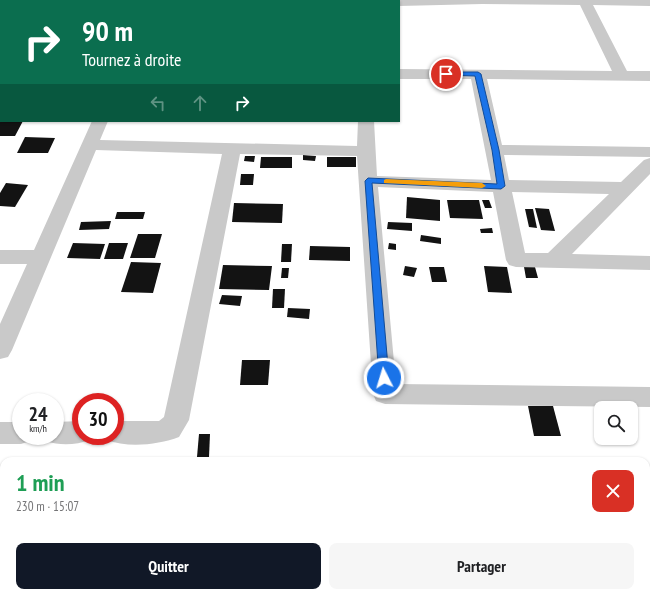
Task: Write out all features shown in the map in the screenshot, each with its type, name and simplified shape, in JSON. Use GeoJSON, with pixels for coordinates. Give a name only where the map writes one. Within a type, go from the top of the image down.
{"type":"FeatureCollection","features":[{"type":"Feature","properties":{"kind":"street"},"geometry":{"type":"LineString","coordinates":[[400,2],[482,0],[650,2]]}},
{"type":"Feature","properties":{"kind":"street"},"geometry":{"type":"LineString","coordinates":[[584,1],[622,76]]}},
{"type":"Feature","properties":{"kind":"street"},"geometry":{"type":"LineString","coordinates":[[400,74],[650,76]]}},
{"type":"Feature","properties":{"kind":"street"},"geometry":{"type":"LineString","coordinates":[[478,74],[496,150],[501,186],[516,260],[650,264]]}},
{"type":"Feature","properties":{"kind":"street"},"geometry":{"type":"LineString","coordinates":[[0,350],[39,257],[100,122]]}},
{"type":"Feature","properties":{"kind":"street"},"geometry":{"type":"LineString","coordinates":[[366,122],[368,181],[385,394],[650,397]]}},
{"type":"Feature","properties":{"kind":"street"},"geometry":{"type":"LineString","coordinates":[[90,145],[366,151]]}},
{"type":"Feature","properties":{"kind":"street"},"geometry":{"type":"LineString","coordinates":[[124,432],[159,432],[170,429],[176,420],[232,149]]}},
{"type":"Feature","properties":{"kind":"street"},"geometry":{"type":"LineString","coordinates":[[496,150],[650,152]]}},
{"type":"Feature","properties":{"kind":"street"},"geometry":{"type":"LineString","coordinates":[[553,261],[624,188],[650,164]]}},
{"type":"Feature","properties":{"kind":"street"},"geometry":{"type":"LineString","coordinates":[[368,181],[501,186],[624,188]]}},
{"type":"Feature","properties":{"kind":"street"},"geometry":{"type":"LineString","coordinates":[[0,257],[39,257]]}},
{"type":"Feature","properties":{"kind":"street"},"geometry":{"type":"LineString","coordinates":[[0,433],[12,433]]}},
{"type":"Feature","properties":{"kind":"building"},"geometry":{"type":"Polygon","coordinates":[[[0,122],[22,122],[15,136],[0,136],[0,122]]]}},
{"type":"Feature","properties":{"kind":"building"},"geometry":{"type":"Polygon","coordinates":[[[25,137],[55,138],[48,153],[17,153],[25,137]]]}},
{"type":"Feature","properties":{"kind":"building"},"geometry":{"type":"Polygon","coordinates":[[[303,155],[316,156],[315,161],[303,160],[303,155]]]}},
{"type":"Feature","properties":{"kind":"building"},"geometry":{"type":"Polygon","coordinates":[[[245,156],[255,156],[254,162],[244,161],[245,156]]]}},
{"type":"Feature","properties":{"kind":"building"},"geometry":{"type":"Polygon","coordinates":[[[261,157],[292,157],[292,168],[260,168],[261,157]]]}},
{"type":"Feature","properties":{"kind":"building"},"geometry":{"type":"Polygon","coordinates":[[[327,157],[356,157],[356,167],[327,167],[327,157]]]}},
{"type":"Feature","properties":{"kind":"building"},"geometry":{"type":"Polygon","coordinates":[[[241,174],[254,174],[253,185],[240,185],[241,174]]]}},
{"type":"Feature","properties":{"kind":"building"},"geometry":{"type":"Polygon","coordinates":[[[6,183],[28,185],[15,207],[0,206],[0,193],[6,183]]]}},
{"type":"Feature","properties":{"kind":"building"},"geometry":{"type":"Polygon","coordinates":[[[407,197],[440,200],[440,221],[406,218],[407,197]]]}},
{"type":"Feature","properties":{"kind":"building"},"geometry":{"type":"Polygon","coordinates":[[[447,200],[479,200],[483,219],[450,218],[447,200]]]}},
{"type":"Feature","properties":{"kind":"building"},"geometry":{"type":"Polygon","coordinates":[[[482,200],[489,200],[492,208],[485,208],[482,200]]]}},
{"type":"Feature","properties":{"kind":"building"},"geometry":{"type":"Polygon","coordinates":[[[234,203],[283,204],[282,223],[232,222],[234,203]]]}},
{"type":"Feature","properties":{"kind":"building"},"geometry":{"type":"Polygon","coordinates":[[[535,208],[549,209],[555,231],[541,230],[535,208]]]}},
{"type":"Feature","properties":{"kind":"building"},"geometry":{"type":"Polygon","coordinates":[[[525,209],[533,209],[537,228],[529,227],[525,209]]]}},
{"type":"Feature","properties":{"kind":"building"},"geometry":{"type":"Polygon","coordinates":[[[117,212],[145,212],[143,219],[115,219],[117,212]]]}},
{"type":"Feature","properties":{"kind":"building"},"geometry":{"type":"Polygon","coordinates":[[[111,221],[109,229],[79,230],[81,222],[111,221]]]}},
{"type":"Feature","properties":{"kind":"building"},"geometry":{"type":"Polygon","coordinates":[[[388,222],[412,223],[412,231],[387,229],[388,222]]]}},
{"type":"Feature","properties":{"kind":"building"},"geometry":{"type":"Polygon","coordinates":[[[492,228],[493,233],[481,233],[480,229],[492,228]]]}},
{"type":"Feature","properties":{"kind":"building"},"geometry":{"type":"Polygon","coordinates":[[[138,234],[162,234],[155,258],[130,258],[138,234]]]}},
{"type":"Feature","properties":{"kind":"building"},"geometry":{"type":"Polygon","coordinates":[[[421,235],[441,238],[441,244],[420,241],[421,235]]]}},
{"type":"Feature","properties":{"kind":"building"},"geometry":{"type":"Polygon","coordinates":[[[73,243],[105,244],[100,259],[67,258],[73,243]]]}},
{"type":"Feature","properties":{"kind":"building"},"geometry":{"type":"Polygon","coordinates":[[[109,243],[128,243],[123,259],[104,259],[109,243]]]}},
{"type":"Feature","properties":{"kind":"building"},"geometry":{"type":"Polygon","coordinates":[[[389,243],[396,244],[396,250],[388,249],[389,243]]]}},
{"type":"Feature","properties":{"kind":"building"},"geometry":{"type":"Polygon","coordinates":[[[282,244],[292,244],[291,262],[281,262],[282,244]]]}},
{"type":"Feature","properties":{"kind":"building"},"geometry":{"type":"Polygon","coordinates":[[[310,246],[350,247],[350,261],[309,260],[310,246]]]}},
{"type":"Feature","properties":{"kind":"building"},"geometry":{"type":"Polygon","coordinates":[[[131,262],[161,263],[153,293],[121,292],[131,262]]]}},
{"type":"Feature","properties":{"kind":"building"},"geometry":{"type":"Polygon","coordinates":[[[223,265],[272,266],[269,290],[219,289],[223,265]]]}},
{"type":"Feature","properties":{"kind":"building"},"geometry":{"type":"Polygon","coordinates":[[[405,266],[417,268],[414,277],[403,275],[405,266]]]}},
{"type":"Feature","properties":{"kind":"building"},"geometry":{"type":"Polygon","coordinates":[[[484,266],[507,267],[512,293],[488,292],[484,266]]]}},
{"type":"Feature","properties":{"kind":"building"},"geometry":{"type":"Polygon","coordinates":[[[429,267],[444,267],[447,282],[432,282],[429,267]]]}},
{"type":"Feature","properties":{"kind":"building"},"geometry":{"type":"Polygon","coordinates":[[[524,267],[535,267],[538,278],[526,278],[524,267]]]}},
{"type":"Feature","properties":{"kind":"building"},"geometry":{"type":"Polygon","coordinates":[[[282,268],[289,268],[288,278],[281,278],[282,268]]]}},
{"type":"Feature","properties":{"kind":"building"},"geometry":{"type":"Polygon","coordinates":[[[273,289],[285,289],[284,308],[272,308],[273,289]]]}},
{"type":"Feature","properties":{"kind":"building"},"geometry":{"type":"Polygon","coordinates":[[[222,295],[242,296],[240,306],[219,304],[222,295]]]}},
{"type":"Feature","properties":{"kind":"building"},"geometry":{"type":"Polygon","coordinates":[[[288,308],[310,309],[309,319],[287,317],[288,308]]]}},
{"type":"Feature","properties":{"kind":"building"},"geometry":{"type":"Polygon","coordinates":[[[242,360],[270,360],[268,385],[240,385],[242,360]]]}},
{"type":"Feature","properties":{"kind":"building"},"geometry":{"type":"Polygon","coordinates":[[[528,406],[553,406],[561,436],[534,436],[528,406]]]}},
{"type":"Feature","properties":{"kind":"building"},"geometry":{"type":"Polygon","coordinates":[[[199,434],[210,434],[209,457],[197,457],[199,434]]]}},
{"type":"Feature","properties":{"kind":"slow traffic"},"geometry":{"type":"LineString","coordinates":[[386,182],[482,186]]}},
{"type":"Feature","properties":{"kind":"route"},"geometry":{"type":"LineString","coordinates":[[384,378],[368,181],[501,186],[496,150],[478,74],[446,74]]}}]}
